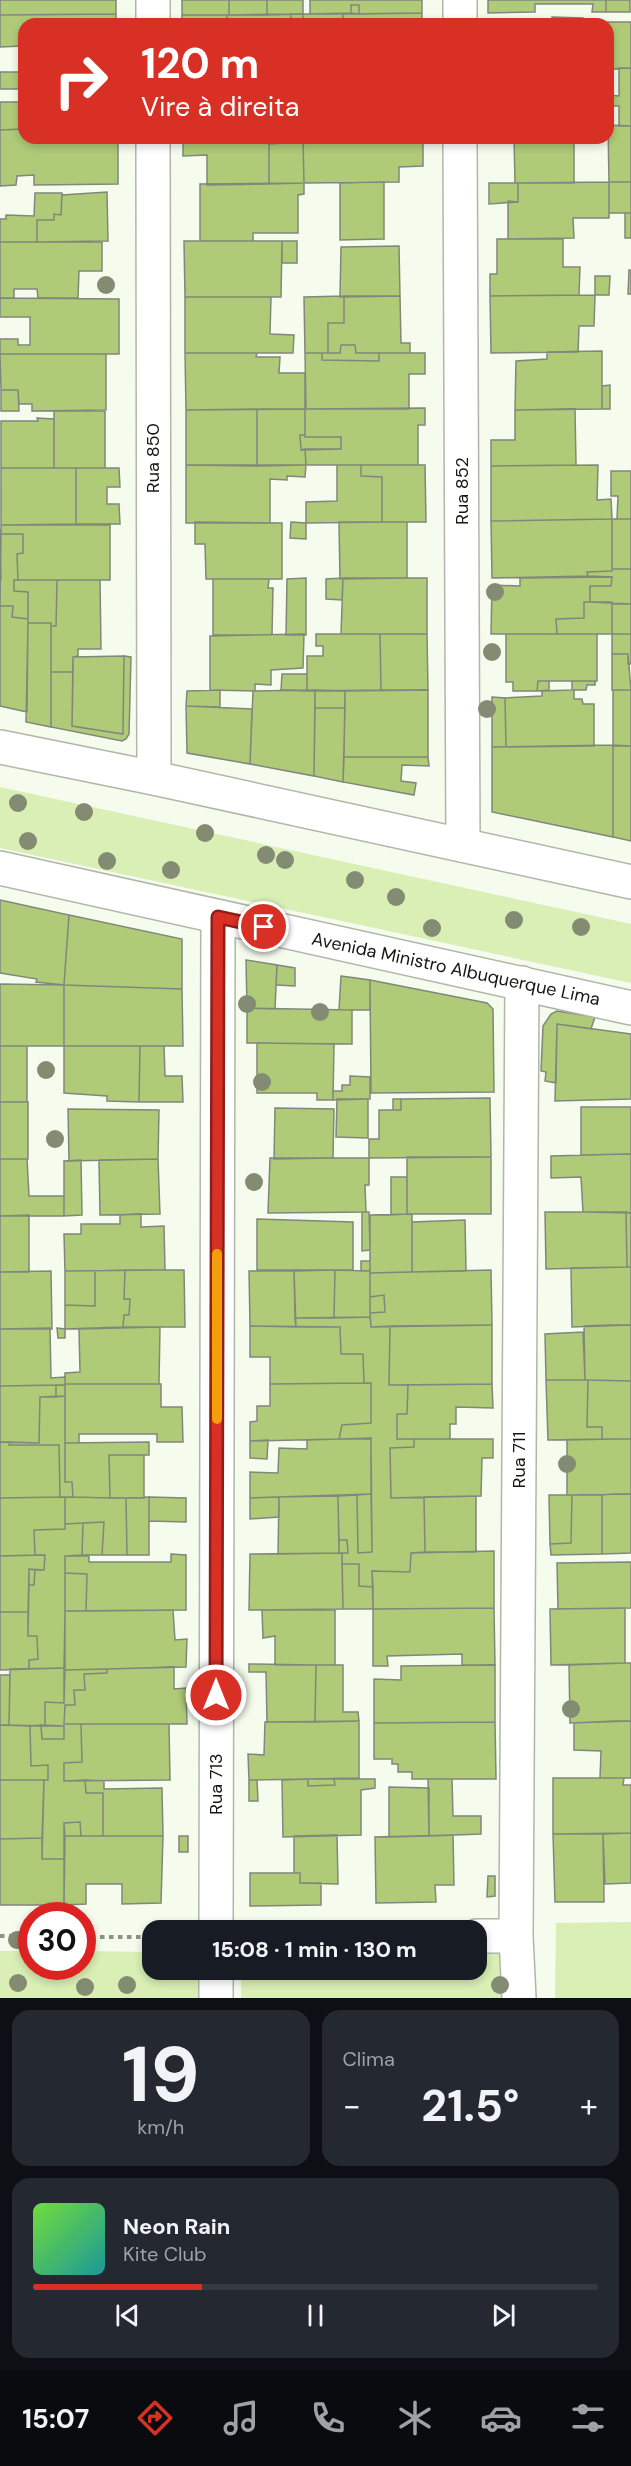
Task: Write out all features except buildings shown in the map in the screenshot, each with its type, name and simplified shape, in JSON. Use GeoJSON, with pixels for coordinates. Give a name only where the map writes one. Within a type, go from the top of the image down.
{"type":"FeatureCollection","features":[{"type":"Feature","properties":{"kind":"street"},"geometry":{"type":"LineString","coordinates":[[153,0],[153,18]]}},
{"type":"Feature","properties":{"kind":"street"},"geometry":{"type":"LineString","coordinates":[[460,0],[460,18]]}},
{"type":"Feature","properties":{"kind":"street","name":"Rua 850"},"geometry":{"type":"LineString","coordinates":[[153,144],[154,778]]}},
{"type":"Feature","properties":{"kind":"street","name":"Rua 852"},"geometry":{"type":"LineString","coordinates":[[460,144],[463,845]]}},
{"type":"Feature","properties":{"kind":"street"},"geometry":{"type":"LineString","coordinates":[[0,747],[154,778],[631,882]]}},
{"type":"Feature","properties":{"kind":"street","name":"Avenida Ministro Albuquerque Lima"},"geometry":{"type":"LineString","coordinates":[[0,868],[631,1008]]}},
{"type":"Feature","properties":{"kind":"street","name":"Rua 713"},"geometry":{"type":"LineString","coordinates":[[216,1920],[218,917]]}},
{"type":"Feature","properties":{"kind":"street","name":"Rua 711"},"geometry":{"type":"LineString","coordinates":[[519,1998],[516,1936],[522,983]]}},
{"type":"Feature","properties":{"kind":"street"},"geometry":{"type":"LineString","coordinates":[[487,1936],[516,1936]]}},
{"type":"Feature","properties":{"kind":"street"},"geometry":{"type":"LineString","coordinates":[[216,1980],[216,1998]]}},
{"type":"Feature","properties":{"kind":"path"},"geometry":{"type":"LineString","coordinates":[[0,1936],[18,1936]]}},
{"type":"Feature","properties":{"kind":"path"},"geometry":{"type":"LineString","coordinates":[[96,1937],[142,1937]]}},
{"type":"Feature","properties":{"kind":"green space"},"geometry":{"type":"Polygon","coordinates":[[[0,787],[631,924],[631,983],[0,848],[0,787]]]}},
{"type":"Feature","properties":{"kind":"green space"},"geometry":{"type":"Polygon","coordinates":[[[631,1922],[631,1998],[555,1998],[556,1923],[631,1922]]]}},
{"type":"Feature","properties":{"kind":"green space"},"geometry":{"type":"Polygon","coordinates":[[[487,1942],[504,1942],[505,1998],[241,1998],[241,1980],[487,1980],[487,1942]]]}},
{"type":"Feature","properties":{"kind":"green space"},"geometry":{"type":"Polygon","coordinates":[[[0,1951],[18,1951],[18,1980],[96,1980],[96,1951],[142,1952],[142,1980],[205,1980],[205,1998],[0,1998],[0,1951]]]}},
{"type":"Feature","properties":{"kind":"slow traffic"},"geometry":{"type":"LineString","coordinates":[[217,1254],[217,1419]]}},
{"type":"Feature","properties":{"kind":"route"},"geometry":{"type":"LineString","coordinates":[[216,1695],[218,917],[264,927]]}}]}
